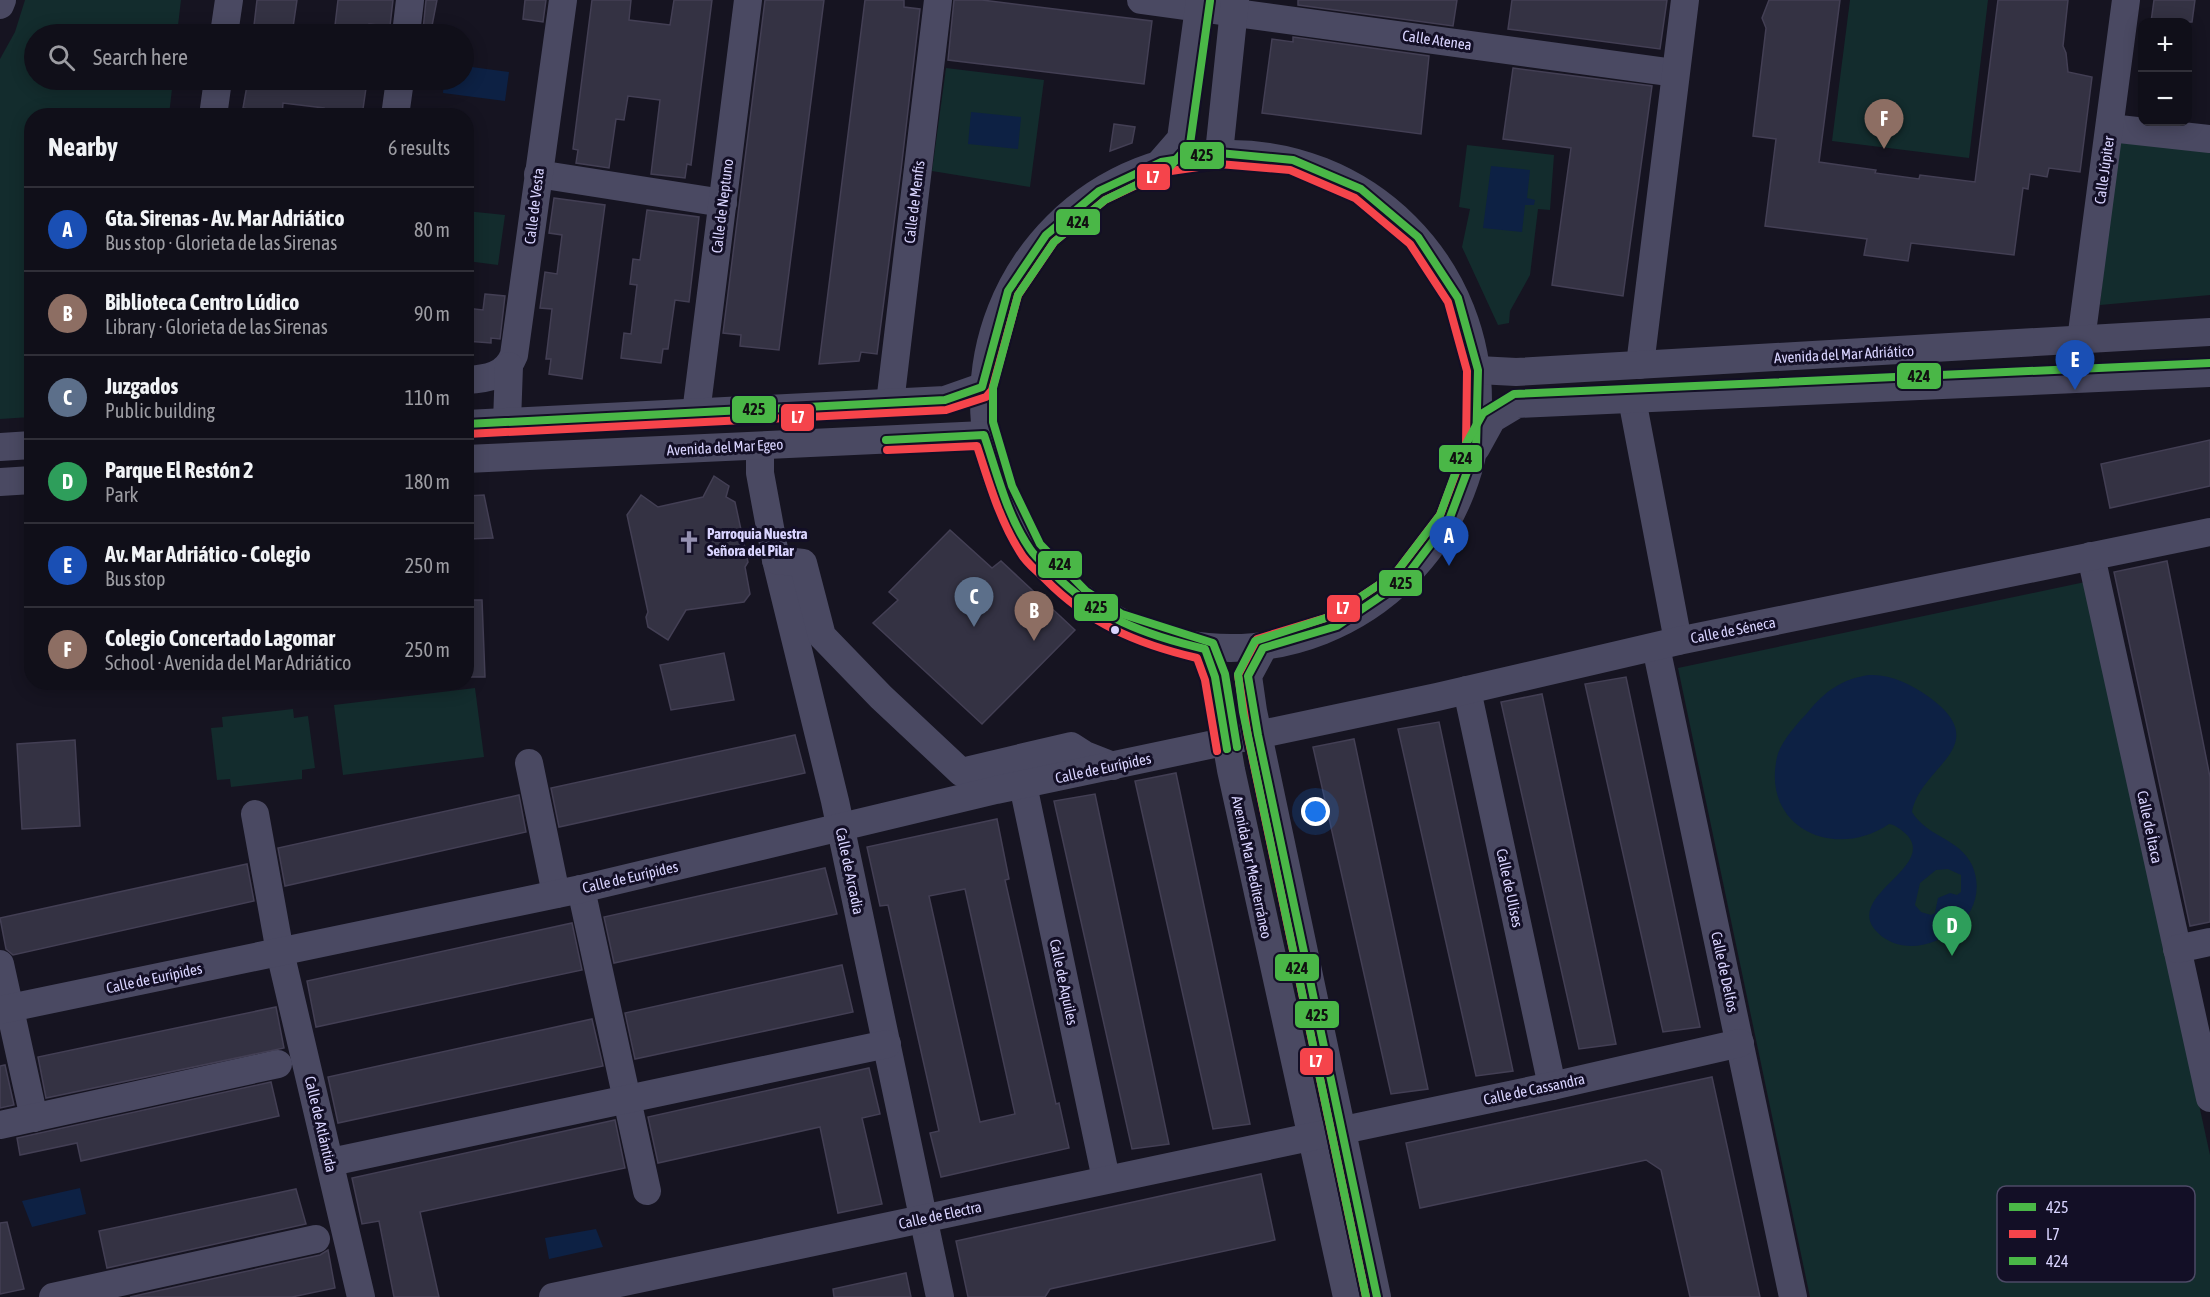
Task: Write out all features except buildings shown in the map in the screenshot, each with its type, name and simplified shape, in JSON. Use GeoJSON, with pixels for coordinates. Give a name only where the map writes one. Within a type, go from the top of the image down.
{"type":"FeatureCollection","features":[{"type":"Feature","properties":{"kind":"street"},"geometry":{"type":"LineString","coordinates":[[0,5],[2,0]]}},
{"type":"Feature","properties":{"kind":"street"},"geometry":{"type":"LineString","coordinates":[[225,24],[229,0]]}},
{"type":"Feature","properties":{"kind":"street"},"geometry":{"type":"LineString","coordinates":[[407,24],[410,0]]}},
{"type":"Feature","properties":{"kind":"street","name":"Calle de Vesta"},"geometry":{"type":"LineString","coordinates":[[507,422],[509,366],[514,355],[563,0]]}},
{"type":"Feature","properties":{"kind":"street","name":"Calle de Neptuno"},"geometry":{"type":"LineString","coordinates":[[696,413],[748,0]]}},
{"type":"Feature","properties":{"kind":"street","name":"Calle de Menfis"},"geometry":{"type":"LineString","coordinates":[[890,403],[938,0]]}},
{"type":"Feature","properties":{"kind":"street","name":"Calle Atenea"},"geometry":{"type":"LineString","coordinates":[[1141,0],[1235,6],[1675,73]]}},
{"type":"Feature","properties":{"kind":"street"},"geometry":{"type":"LineString","coordinates":[[1640,365],[1685,0]]}},
{"type":"Feature","properties":{"kind":"street","name":"Calle Júpiter"},"geometry":{"type":"LineString","coordinates":[[2081,340],[2127,0]]}},
{"type":"Feature","properties":{"kind":"street"},"geometry":{"type":"LineString","coordinates":[[1161,162],[1181,139],[1200,4]]}},
{"type":"Feature","properties":{"kind":"street"},"geometry":{"type":"LineString","coordinates":[[1219,153],[1235,6]]}},
{"type":"Feature","properties":{"kind":"street"},"geometry":{"type":"LineString","coordinates":[[214,108],[217,90]]}},
{"type":"Feature","properties":{"kind":"street"},"geometry":{"type":"LineString","coordinates":[[396,108],[399,90]]}},
{"type":"Feature","properties":{"kind":"street"},"geometry":{"type":"LineString","coordinates":[[2110,128],[2210,139]]}},
{"type":"Feature","properties":{"kind":"street"},"geometry":{"type":"LineString","coordinates":[[1476,448],[1478,370],[1458,298],[1418,237],[1402,223],[1361,189],[1293,160],[1219,153],[1161,162],[1099,191],[1046,235],[1008,291],[982,387],[984,435],[1002,490],[1031,550],[1079,599],[1118,624],[1161,639],[1204,649],[1263,648],[1337,626],[1402,582],[1449,520],[1476,448],[1492,419],[1517,404],[2210,373]]}},
{"type":"Feature","properties":{"kind":"street"},"geometry":{"type":"LineString","coordinates":[[538,174],[723,202]]}},
{"type":"Feature","properties":{"kind":"street","name":"Avenida del Mar Adriático"},"geometry":{"type":"LineString","coordinates":[[1478,370],[1516,372],[2210,332]]}},
{"type":"Feature","properties":{"kind":"street"},"geometry":{"type":"LineString","coordinates":[[474,379],[500,374],[509,366]]}},
{"type":"Feature","properties":{"kind":"street"},"geometry":{"type":"LineString","coordinates":[[474,424],[945,400],[982,387]]}},
{"type":"Feature","properties":{"kind":"street","name":"Calle de Delfos"},"geometry":{"type":"LineString","coordinates":[[1632,399],[1667,644],[1743,1070],[1793,1297]]}},
{"type":"Feature","properties":{"kind":"street","name":"Avenida del Mar Egeo"},"geometry":{"type":"LineString","coordinates":[[474,459],[984,435]]}},
{"type":"Feature","properties":{"kind":"street"},"geometry":{"type":"LineString","coordinates":[[0,447],[24,446]]}},
{"type":"Feature","properties":{"kind":"street","name":"Calle de Arcadia"},"geometry":{"type":"LineString","coordinates":[[760,446],[760,473],[776,560],[840,827],[940,1297]]}},
{"type":"Feature","properties":{"kind":"street"},"geometry":{"type":"LineString","coordinates":[[0,482],[24,480]]}},
{"type":"Feature","properties":{"kind":"street","name":"Calle de Séneca"},"geometry":{"type":"LineString","coordinates":[[1258,735],[1667,644],[2210,532]]}},
{"type":"Feature","properties":{"kind":"street","name":"Calle de Ítaca"},"geometry":{"type":"LineString","coordinates":[[2091,556],[2210,1098]]}},
{"type":"Feature","properties":{"kind":"street"},"geometry":{"type":"LineString","coordinates":[[776,560],[803,563],[817,612],[980,768],[1071,746],[1085,756],[1113,766]]}},
{"type":"Feature","properties":{"kind":"street","name":"Avenida Mar Mediterráneo"},"geometry":{"type":"LineString","coordinates":[[1263,648],[1248,676],[1326,1132],[1347,1297]]}},
{"type":"Feature","properties":{"kind":"street","name":"Avenida Mar Mediterráneo"},"geometry":{"type":"LineString","coordinates":[[1204,649],[1215,677],[1226,742],[1326,1132],[1377,1297]]}},
{"type":"Feature","properties":{"kind":"street","name":"Calle de Ulises"},"geometry":{"type":"LineString","coordinates":[[1467,690],[1552,1086]]}},
{"type":"Feature","properties":{"kind":"street","name":"Calle de Eurípides"},"geometry":{"type":"LineString","coordinates":[[5,1009],[568,891],[1023,784],[1258,735]]}},
{"type":"Feature","properties":{"kind":"street"},"geometry":{"type":"LineString","coordinates":[[529,763],[626,1097],[647,1191]]}},
{"type":"Feature","properties":{"kind":"street","name":"Calle de Aquiles"},"geometry":{"type":"LineString","coordinates":[[1023,784],[1106,1179]]}},
{"type":"Feature","properties":{"kind":"street","name":"Calle de Atlántida"},"geometry":{"type":"LineString","coordinates":[[255,814],[280,952],[361,1297]]}},
{"type":"Feature","properties":{"kind":"street"},"geometry":{"type":"LineString","coordinates":[[2177,949],[2210,942]]}},
{"type":"Feature","properties":{"kind":"street"},"geometry":{"type":"LineString","coordinates":[[0,964],[5,1009],[34,1118]]}},
{"type":"Feature","properties":{"kind":"street","name":"Calle de Cassandra"},"geometry":{"type":"LineString","coordinates":[[1326,1132],[1552,1086],[1740,1043]]}},
{"type":"Feature","properties":{"kind":"street"},"geometry":{"type":"LineString","coordinates":[[331,1162],[626,1097],[886,1044]]}},
{"type":"Feature","properties":{"kind":"street"},"geometry":{"type":"LineString","coordinates":[[0,1125],[278,1064]]}},
{"type":"Feature","properties":{"kind":"street","name":"Calle de Electra"},"geometry":{"type":"LineString","coordinates":[[553,1297],[1326,1132]]}},
{"type":"Feature","properties":{"kind":"street"},"geometry":{"type":"LineString","coordinates":[[53,1297],[316,1239]]}},
{"type":"Feature","properties":{"kind":"green space"},"geometry":{"type":"Polygon","coordinates":[[[25,0],[181,0],[178,24],[24,24],[24,90],[172,90],[170,108],[24,108],[24,417],[0,419],[0,59],[15,32],[25,0]]]}},
{"type":"Feature","properties":{"kind":"green space"},"geometry":{"type":"Polygon","coordinates":[[[1850,0],[1988,0],[1969,158],[1832,141],[1850,0]]]}},
{"type":"Feature","properties":{"kind":"green space"},"geometry":{"type":"Polygon","coordinates":[[[946,68],[1044,80],[1030,187],[932,171],[946,68]]]}},
{"type":"Feature","properties":{"kind":"green space"},"geometry":{"type":"Polygon","coordinates":[[[2118,132],[2210,143],[2210,295],[2100,305],[2118,132]]]}},
{"type":"Feature","properties":{"kind":"green space"},"geometry":{"type":"Polygon","coordinates":[[[1467,145],[1554,155],[1550,210],[1538,209],[1530,275],[1510,311],[1509,323],[1498,325],[1462,247],[1470,209],[1459,207],[1467,145]]]}},
{"type":"Feature","properties":{"kind":"green space"},"geometry":{"type":"Polygon","coordinates":[[[474,212],[505,215],[498,265],[474,262],[474,212]]]}},
{"type":"Feature","properties":{"kind":"green space"},"geometry":{"type":"Polygon","coordinates":[[[2085,582],[2210,1155],[2210,1297],[1810,1297],[1678,668],[2085,582]]]}},
{"type":"Feature","properties":{"kind":"green space"},"geometry":{"type":"Polygon","coordinates":[[[474,688],[484,757],[343,775],[334,705],[474,690],[474,688]]]}},
{"type":"Feature","properties":{"kind":"green space"},"geometry":{"type":"Polygon","coordinates":[[[293,709],[294,718],[308,716],[315,768],[302,770],[302,779],[231,787],[230,779],[217,780],[211,728],[223,727],[222,717],[293,709]]]}},
{"type":"Feature","properties":{"kind":"water"},"geometry":{"type":"Polygon","coordinates":[[[474,67],[509,72],[505,101],[443,93],[443,90],[474,90],[474,67]]]}},
{"type":"Feature","properties":{"kind":"water"},"geometry":{"type":"Polygon","coordinates":[[[971,112],[1021,117],[1018,149],[968,144],[971,112]]]}},
{"type":"Feature","properties":{"kind":"water"},"geometry":{"type":"Polygon","coordinates":[[[1491,166],[1530,170],[1527,198],[1535,200],[1534,205],[1525,205],[1522,232],[1483,228],[1491,166]]]}},
{"type":"Feature","properties":{"kind":"water"},"geometry":{"type":"Polygon","coordinates":[[[1885,676],[1915,688],[1948,714],[1956,729],[1955,743],[1949,756],[1927,782],[1912,812],[1926,827],[1966,856],[1972,865],[1977,886],[1973,905],[1963,921],[1949,934],[1931,943],[1912,946],[1894,943],[1878,933],[1870,920],[1871,907],[1878,895],[1910,860],[1913,848],[1906,834],[1889,824],[1868,835],[1846,839],[1826,838],[1807,831],[1791,819],[1780,803],[1775,782],[1777,757],[1786,739],[1794,727],[1828,692],[1842,683],[1859,677],[1885,676]],[[1948,869],[1936,870],[1920,883],[1915,905],[1921,912],[1931,915],[1935,913],[1938,898],[1950,893],[1957,895],[1961,892],[1961,875],[1948,869]]]}},
{"type":"Feature","properties":{"kind":"water"},"geometry":{"type":"Polygon","coordinates":[[[80,1188],[86,1214],[32,1227],[22,1201],[80,1188]]]}},
{"type":"Feature","properties":{"kind":"water"},"geometry":{"type":"Polygon","coordinates":[[[596,1229],[603,1247],[549,1259],[545,1238],[596,1229]]]}},
{"type":"Feature","properties":{"kind":"transit line","name":"424"},"geometry":{"type":"LineString","coordinates":[[1210,1],[1190,144],[1167,170],[1105,200],[1054,242],[1018,295],[993,388],[993,422],[1012,486],[1040,544],[1086,591],[1122,614],[1213,643],[1225,674],[1237,747]]}},
{"type":"Feature","properties":{"kind":"transit line","name":"425"},"geometry":{"type":"LineString","coordinates":[[474,424],[945,400],[982,387],[1008,291],[1046,235],[1099,191],[1161,162],[1219,153],[1293,160],[1361,189],[1418,237],[1458,298],[1478,370],[1476,448],[1449,520],[1402,582],[1337,626],[1263,648],[1248,676],[1258,735],[1377,1297]]}},
{"type":"Feature","properties":{"kind":"transit line","name":"L7"},"geometry":{"type":"LineString","coordinates":[[474,434],[946,410],[986,397],[992,390],[1018,295],[1054,242],[1105,200],[1164,172],[1219,164],[1290,170],[1355,198],[1410,244],[1448,302],[1467,371],[1466,446],[1440,515],[1395,574],[1332,616],[1257,639],[1238,675],[1248,737],[1366,1297]]}},
{"type":"Feature","properties":{"kind":"transit line","name":"424"},"geometry":{"type":"LineString","coordinates":[[1366,1297],[1243,712],[1238,674],[1255,641],[1332,616],[1395,574],[1440,515],[1466,444],[1483,413],[1514,394],[2210,363]]}},
{"type":"Feature","properties":{"kind":"transit line","name":"425"},"geometry":{"type":"LineString","coordinates":[[886,440],[984,435],[1015,523],[1030,549],[1041,561],[1086,601],[1122,622],[1162,637],[1205,649],[1215,677],[1227,749]]}},
{"type":"Feature","properties":{"kind":"transit line","name":"L7"},"geometry":{"type":"LineString","coordinates":[[887,450],[977,446],[1006,527],[1022,556],[1031,566],[1061,594],[1096,620],[1154,646],[1197,658],[1205,680],[1217,751]]}},
{"type":"Feature","properties":{"kind":"place","name":"Colegio Concertado Lagomar"},"geometry":{"type":"Point","coordinates":[1884,149]}},
{"type":"Feature","properties":{"kind":"place","name":"Av. Mar Adriático - Colegio"},"geometry":{"type":"Point","coordinates":[2075,390]}},
{"type":"Feature","properties":{"kind":"place","name":"Parroquia Nuestra Señora del Pilar"},"geometry":{"type":"Point","coordinates":[689,542]}},
{"type":"Feature","properties":{"kind":"place","name":"Gta. Sirenas - Av. Mar Adriático"},"geometry":{"type":"Point","coordinates":[1449,566]}},
{"type":"Feature","properties":{"kind":"place","name":"Juzgados"},"geometry":{"type":"Point","coordinates":[974,627]}},
{"type":"Feature","properties":{"kind":"place","name":"Biblioteca Centro Lúdico"},"geometry":{"type":"Point","coordinates":[1034,641]}},
{"type":"Feature","properties":{"kind":"place","name":"Parque El Restón 2"},"geometry":{"type":"Point","coordinates":[1952,956]}}]}
